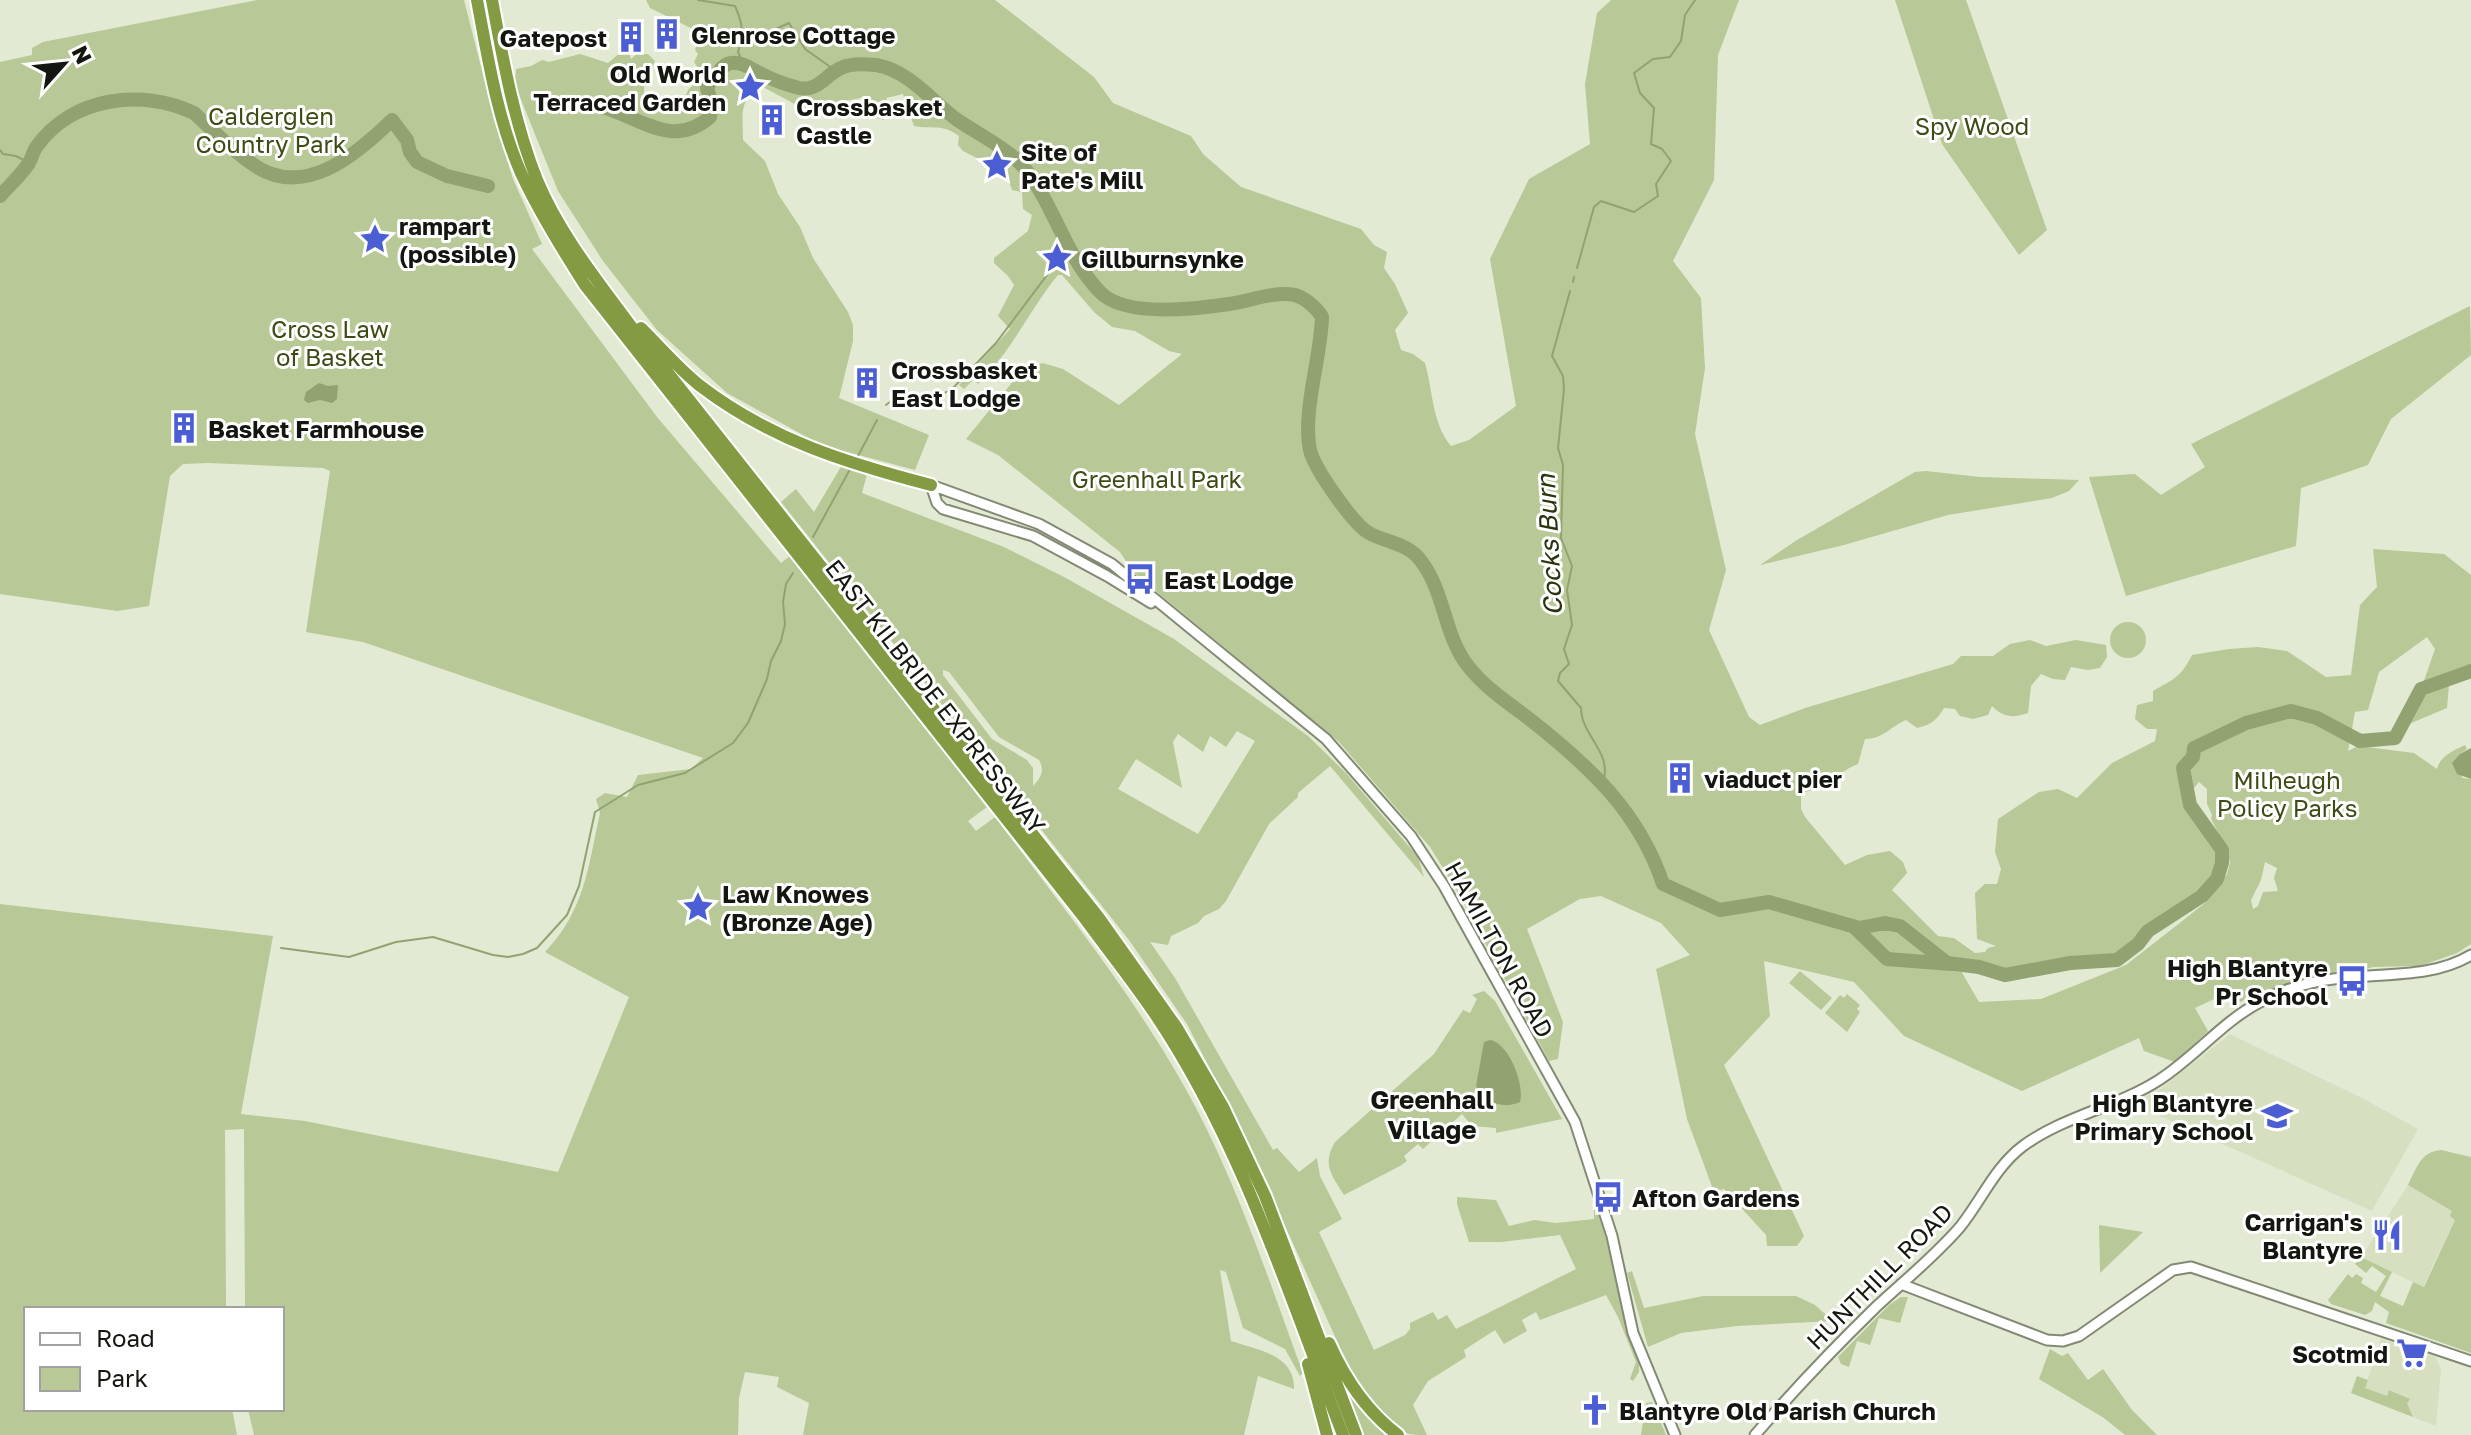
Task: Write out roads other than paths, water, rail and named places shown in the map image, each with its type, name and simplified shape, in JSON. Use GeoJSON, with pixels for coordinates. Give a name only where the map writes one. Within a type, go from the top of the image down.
{"type":"FeatureCollection","features":[{"type":"Feature","properties":{"kind":"highway","name":"EAST KILBRIDE EXPRESSWAY"},"geometry":{"type":"LineString","coordinates":[[477,0],[487,61],[521,172],[550,229],[585,285],[1083,916],[1156,1015],[1227,1143],[1343,1435]]}},
{"type":"Feature","properties":{"kind":"highway","name":"EAST KILBRIDE EXPRESSWAY"},"geometry":{"type":"LineString","coordinates":[[492,0],[512,98],[537,179],[570,242],[608,295],[1133,964],[1177,1028],[1223,1107],[1278,1231],[1356,1435]]}},
{"type":"Feature","properties":{"kind":"highway"},"geometry":{"type":"LineString","coordinates":[[608,295],[696,383],[730,407],[789,439],[853,465],[931,485]]}},
{"type":"Feature","properties":{"kind":"highway"},"geometry":{"type":"LineString","coordinates":[[1278,1231],[1349,1381],[1369,1409],[1398,1435]]}},
{"type":"Feature","properties":{"kind":"highway"},"geometry":{"type":"LineString","coordinates":[[1290,1296],[1294,1323],[1327,1435]]}},
{"type":"Feature","properties":{"kind":"main road","name":"HAMILTON ROAD"},"geometry":{"type":"LineString","coordinates":[[931,485],[1039,524],[1112,564],[1326,739],[1411,836],[1444,886],[1575,1122],[1612,1236],[1633,1333],[1675,1435]]}},
{"type":"Feature","properties":{"kind":"main road","name":"HAMILTON ROAD"},"geometry":{"type":"LineString","coordinates":[[931,485],[937,503],[943,509],[1033,536],[1107,576],[1176,619]]}},
{"type":"Feature","properties":{"kind":"main road","name":"HUNTHILL ROAD"},"geometry":{"type":"LineString","coordinates":[[1755,1435],[1797,1388],[1959,1228],[2011,1156],[2042,1134],[2162,1079],[2231,1020],[2260,1002],[2301,984],[2421,972],[2461,961],[2471,955]]}},
{"type":"Feature","properties":{"kind":"main road"},"geometry":{"type":"LineString","coordinates":[[1901,1284],[2055,1341],[2072,1340],[2159,1278],[2181,1267],[2203,1270],[2471,1361]]}},
{"type":"Feature","properties":{"kind":"waterway"},"geometry":{"type":"LineString","coordinates":[[698,0],[735,6],[742,29],[738,52],[742,61]]}},
{"type":"Feature","properties":{"kind":"waterway","name":"Cocks Burn"},"geometry":{"type":"LineString","coordinates":[[1577,268],[1594,207],[1601,201],[1634,212],[1658,196],[1656,184],[1671,161],[1662,149],[1651,144],[1654,108],[1640,93],[1634,73],[1653,59],[1670,57],[1681,41],[1685,15],[1695,0]]}},
{"type":"Feature","properties":{"kind":"waterway"},"geometry":{"type":"LineString","coordinates":[[743,38],[758,37],[789,23],[805,49],[836,71]]}},
{"type":"Feature","properties":{"kind":"waterway"},"geometry":{"type":"LineString","coordinates":[[563,107],[582,103],[601,106],[655,128],[673,131],[692,128],[710,117],[712,107],[707,87],[727,64],[745,65],[781,83],[806,89],[845,66],[858,64],[888,68],[909,80],[956,119],[1007,152],[1025,168],[1079,265],[1100,292],[1111,300],[1126,306],[1162,310],[1237,303],[1278,294],[1295,295],[1307,301],[1322,317],[1308,419],[1310,450],[1335,495],[1362,528],[1416,555],[1429,573],[1454,641],[1468,666],[1490,689],[1574,756],[1610,793],[1641,835],[1663,884],[1720,910],[1769,902],[1859,928],[1885,923],[1900,926],[1947,963],[1979,967],[2005,975],[2070,963],[2117,960],[2138,944],[2148,931],[2202,896],[2217,879],[2222,850],[2190,805],[2183,768],[2193,757],[2194,748],[2246,723],[2291,711],[2317,718],[2360,741],[2395,738],[2421,689],[2471,671]]}},
{"type":"Feature","properties":{"kind":"waterway"},"geometry":{"type":"LineString","coordinates":[[0,196],[26,167],[37,146],[52,129],[88,107],[131,100],[174,105],[194,113],[251,163],[270,174],[289,177],[308,176],[327,169],[362,147],[392,120],[407,140],[417,162],[447,176],[488,186]]}},
{"type":"Feature","properties":{"kind":"waterway"},"geometry":{"type":"LineString","coordinates":[[0,150],[3,154],[29,163]]}},
{"type":"Feature","properties":{"kind":"waterway"},"geometry":{"type":"LineString","coordinates":[[886,405],[891,401],[941,395],[953,388],[996,343],[1068,247]]}},
{"type":"Feature","properties":{"kind":"waterway","name":"Cocks Burn"},"geometry":{"type":"LineString","coordinates":[[1573,282],[1574,277]]}},
{"type":"Feature","properties":{"kind":"waterway","name":"Cocks Burn"},"geometry":{"type":"LineString","coordinates":[[1570,291],[1552,356],[1563,376],[1558,448],[1563,465],[1561,538],[1572,566],[1567,590],[1572,625],[1564,649],[1569,664],[1560,673],[1558,681],[1581,708],[1582,718],[1604,762],[1603,782]]}},
{"type":"Feature","properties":{"kind":"waterway"},"geometry":{"type":"LineString","coordinates":[[858,456],[877,420]]}},
{"type":"Feature","properties":{"kind":"waterway"},"geometry":{"type":"LineString","coordinates":[[813,537],[849,471]]}},
{"type":"Feature","properties":{"kind":"waterway"},"geometry":{"type":"LineString","coordinates":[[281,948],[349,957],[396,942],[433,937],[508,957],[537,948],[567,915],[579,886],[595,812],[638,785],[685,773],[733,743],[748,723],[781,641],[785,624],[783,602],[786,584],[793,573]]}},
{"type":"Feature","properties":{"kind":"waterway"},"geometry":{"type":"LineString","coordinates":[[1853,926],[1887,959],[1951,964]]}},
{"type":"Feature","properties":{"kind":"place","name":"Glenrose Cottage"},"geometry":{"type":"Point","coordinates":[667,34]}},
{"type":"Feature","properties":{"kind":"place","name":"Gatepost"},"geometry":{"type":"Point","coordinates":[631,37]}},
{"type":"Feature","properties":{"kind":"place","name":"Old World Terraced Garden"},"geometry":{"type":"Point","coordinates":[750,87]}},
{"type":"Feature","properties":{"kind":"place","name":"Crossbasket Castle"},"geometry":{"type":"Point","coordinates":[772,120]}},
{"type":"Feature","properties":{"kind":"place","name":"Site of Pate's Mill"},"geometry":{"type":"Point","coordinates":[997,165]}},
{"type":"Feature","properties":{"kind":"place","name":"rampart (possible)"},"geometry":{"type":"Point","coordinates":[375,239]}},
{"type":"Feature","properties":{"kind":"place","name":"Gillburnsynke"},"geometry":{"type":"Point","coordinates":[1057,258]}},
{"type":"Feature","properties":{"kind":"place","name":"Crossbasket East Lodge"},"geometry":{"type":"Point","coordinates":[867,383]}},
{"type":"Feature","properties":{"kind":"place","name":"Basket Farmhouse"},"geometry":{"type":"Point","coordinates":[184,428]}},
{"type":"Feature","properties":{"kind":"place","name":"East Lodge"},"geometry":{"type":"Point","coordinates":[1140,579]}},
{"type":"Feature","properties":{"kind":"place","name":"viaduct pier"},"geometry":{"type":"Point","coordinates":[1680,778]}},
{"type":"Feature","properties":{"kind":"place","name":"Law Knowes (Bronze Age)"},"geometry":{"type":"Point","coordinates":[698,907]}},
{"type":"Feature","properties":{"kind":"place","name":"High Blantyre Pr School"},"geometry":{"type":"Point","coordinates":[2352,981]}},
{"type":"Feature","properties":{"kind":"place","name":"High Blantyre Primary School"},"geometry":{"type":"Point","coordinates":[2277,1116]}},
{"type":"Feature","properties":{"kind":"place","name":"Afton Gardens"},"geometry":{"type":"Point","coordinates":[1608,1197]}},
{"type":"Feature","properties":{"kind":"place","name":"Carrigan's Blantyre"},"geometry":{"type":"Point","coordinates":[2387,1235]}},
{"type":"Feature","properties":{"kind":"place","name":"Scotmid"},"geometry":{"type":"Point","coordinates":[2412,1353]}},
{"type":"Feature","properties":{"kind":"place","name":"Blantyre Old Parish Church"},"geometry":{"type":"Point","coordinates":[1595,1410]}},
{"type":"Feature","properties":{"kind":"district","name":"Greenhall Village"},"geometry":{"type":"Point","coordinates":[1432,1114]}},
{"type":"Feature","properties":{"kind":"park label","name":"Spy Wood"},"geometry":{"type":"Point","coordinates":[1972,125]}},
{"type":"Feature","properties":{"kind":"park label","name":"Calderglen Country Park"},"geometry":{"type":"Point","coordinates":[271,129]}},
{"type":"Feature","properties":{"kind":"park label","name":"Cross Law of Basket"},"geometry":{"type":"Point","coordinates":[330,342]}},
{"type":"Feature","properties":{"kind":"park label","name":"Greenhall Park"},"geometry":{"type":"Point","coordinates":[1157,478]}},
{"type":"Feature","properties":{"kind":"park label","name":"Milheugh Policy Parks"},"geometry":{"type":"Point","coordinates":[2287,793]}}]}
